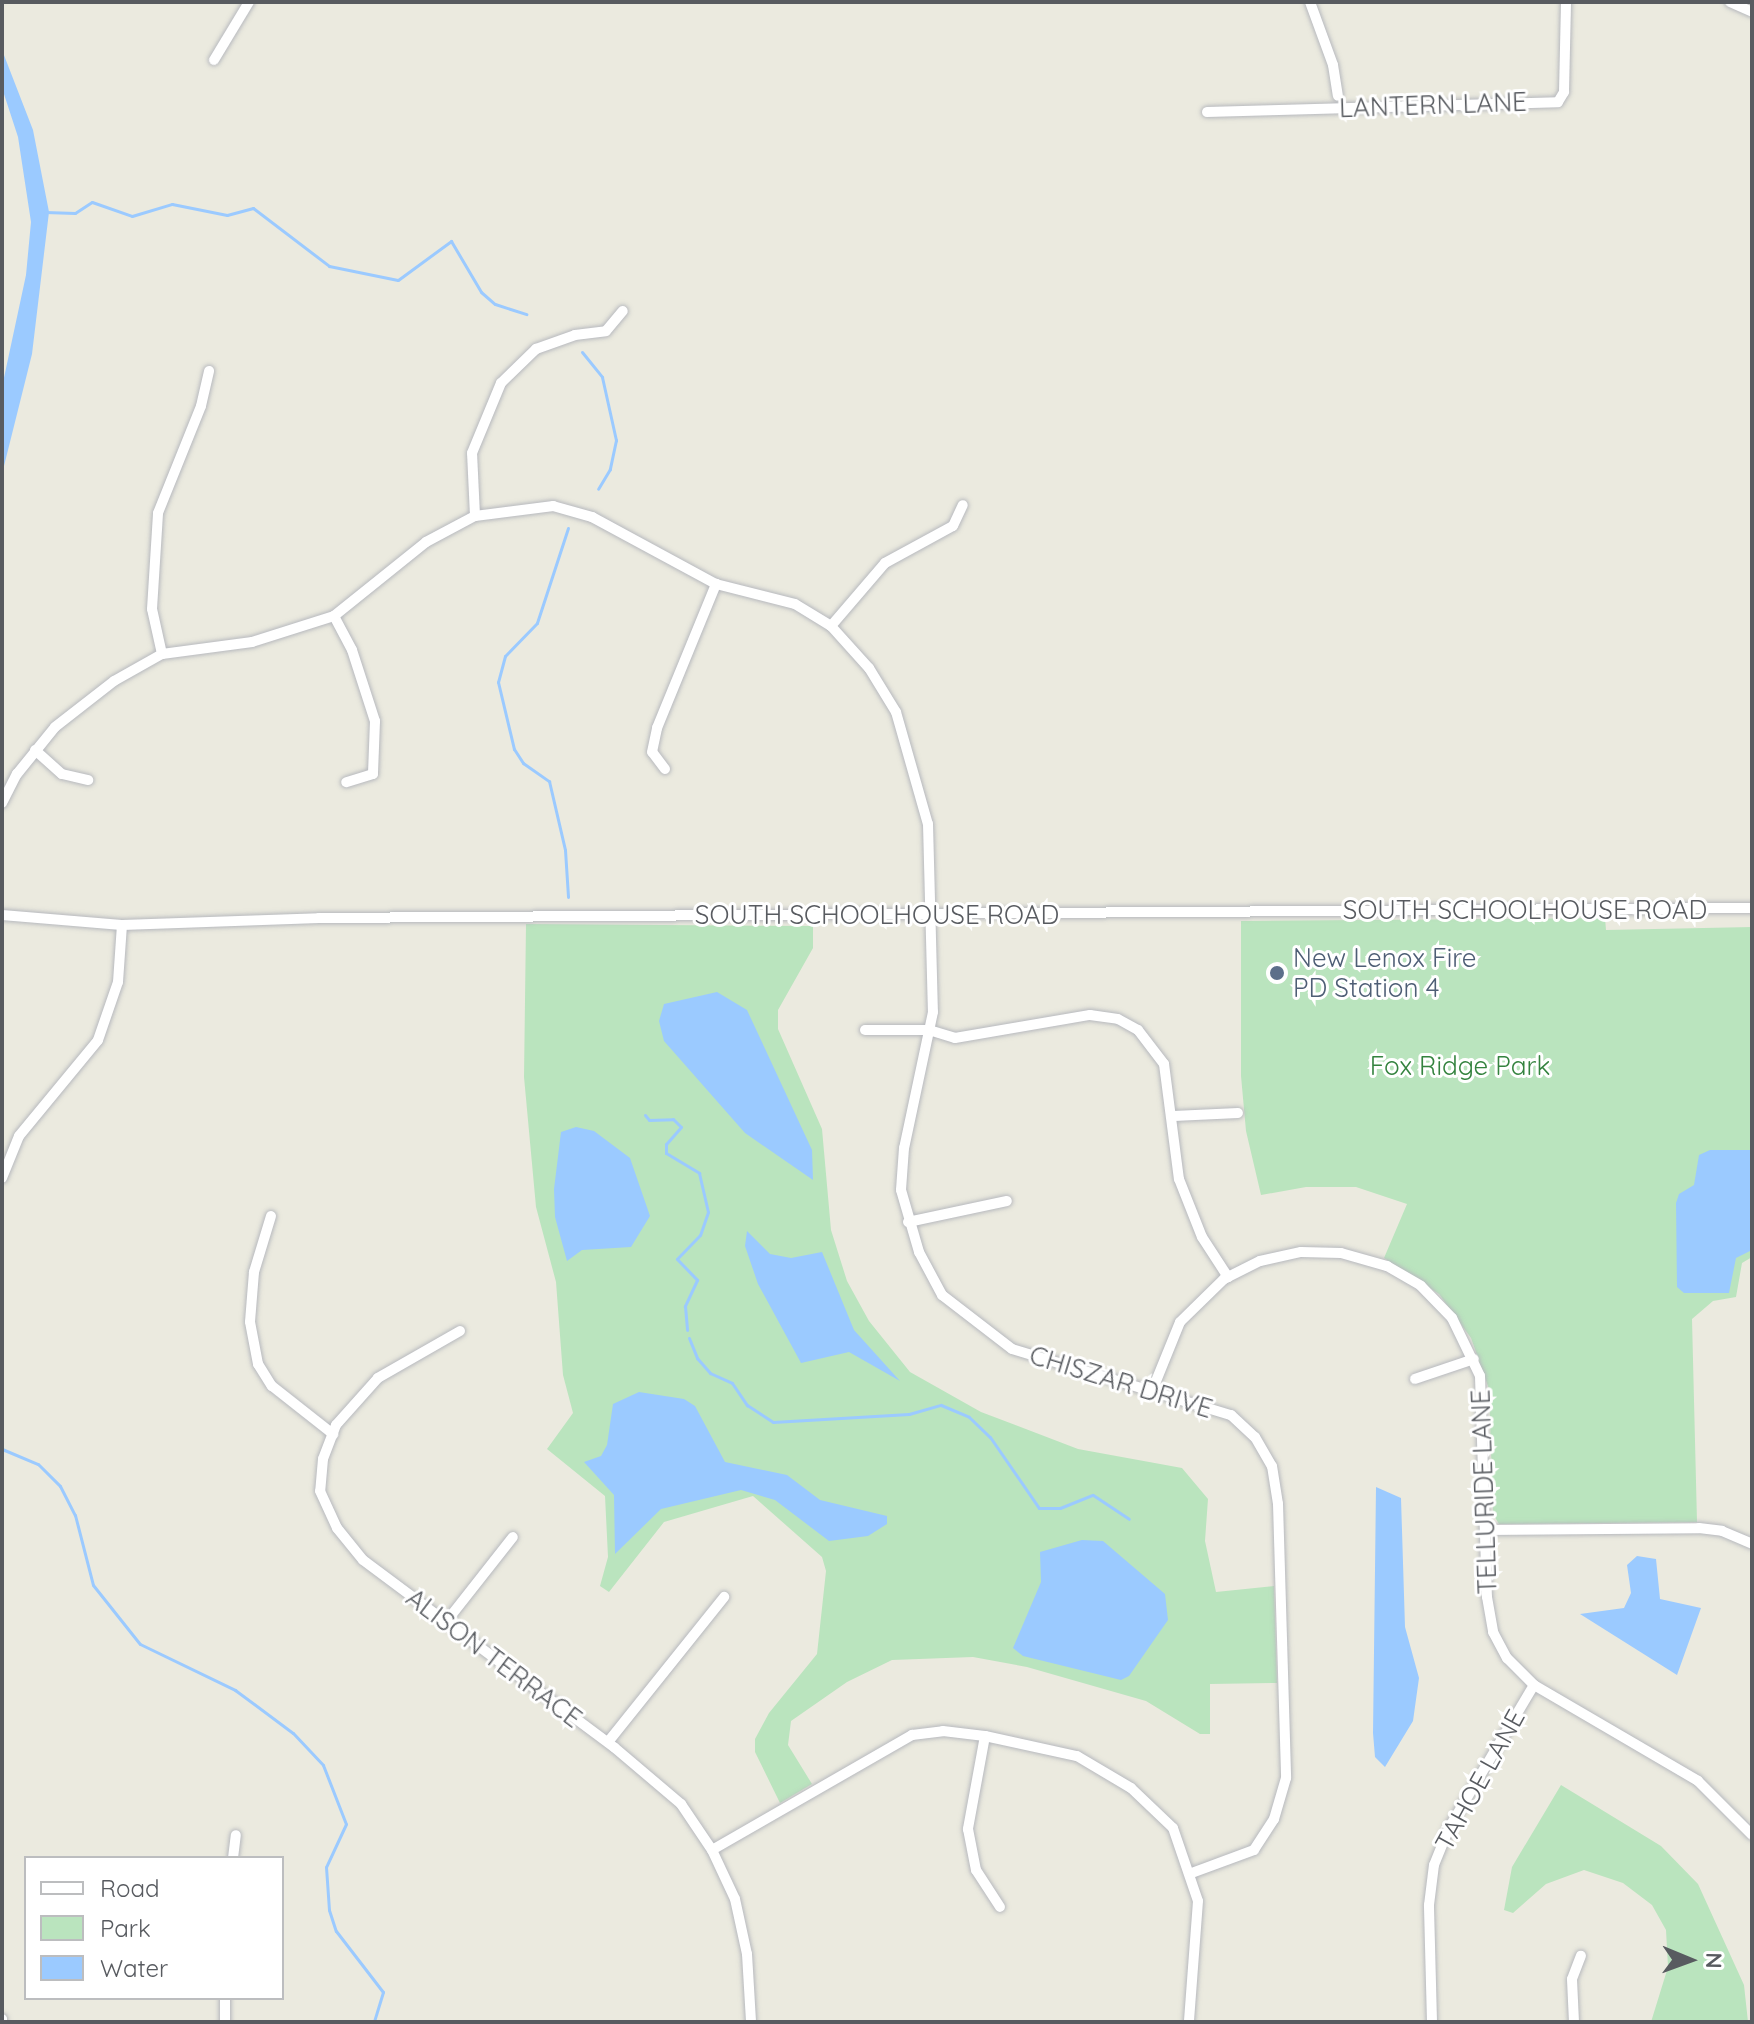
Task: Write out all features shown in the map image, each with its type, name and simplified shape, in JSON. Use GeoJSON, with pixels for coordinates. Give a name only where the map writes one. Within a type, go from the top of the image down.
{"type":"FeatureCollection","features":[{"type":"Feature","properties":{"kind":"street"},"geometry":{"type":"LineString","coordinates":[[214,60],[249,2]]}},
{"type":"Feature","properties":{"kind":"street"},"geometry":{"type":"LineString","coordinates":[[1310,2],[1333,65],[1338,96]]}},
{"type":"Feature","properties":{"kind":"street","name":"LANTERN LANE"},"geometry":{"type":"LineString","coordinates":[[1207,112],[1558,102],[1564,92],[1566,2]]}},
{"type":"Feature","properties":{"kind":"street"},"geometry":{"type":"LineString","coordinates":[[1730,2],[1752,12]]}},
{"type":"Feature","properties":{"kind":"street"},"geometry":{"type":"LineString","coordinates":[[2,803],[35,750],[55,727],[114,681],[162,654],[252,642],[334,616],[426,542],[475,516],[472,453],[501,383],[536,349],[606,331],[623,311]]}},
{"type":"Feature","properties":{"kind":"street"},"geometry":{"type":"LineString","coordinates":[[162,654],[152,609],[158,513],[201,406],[209,371]]}},
{"type":"Feature","properties":{"kind":"street"},"geometry":{"type":"LineString","coordinates":[[831,626],[885,563],[953,526],[963,505]]}},
{"type":"Feature","properties":{"kind":"street","name":"CHISZAR DRIVE"},"geometry":{"type":"LineString","coordinates":[[475,516],[553,506],[592,517],[716,584],[795,604],[831,626],[869,668],[896,712],[914,764],[928,824],[927,915],[933,952],[929,1030],[904,1148],[901,1190],[908,1222],[942,1295],[969,1320],[1012,1349],[1231,1415],[1255,1437],[1272,1466],[1278,1504],[1286,1778],[1274,1819],[1254,1850],[1189,1874]]}},
{"type":"Feature","properties":{"kind":"street"},"geometry":{"type":"LineString","coordinates":[[665,769],[652,752],[657,728],[716,584]]}},
{"type":"Feature","properties":{"kind":"street"},"geometry":{"type":"LineString","coordinates":[[334,616],[352,650],[375,721],[373,774],[346,782]]}},
{"type":"Feature","properties":{"kind":"street"},"geometry":{"type":"LineString","coordinates":[[35,750],[62,774],[88,780]]}},
{"type":"Feature","properties":{"kind":"street","name":"SOUTH SCHOOLHOUSE ROAD"},"geometry":{"type":"LineString","coordinates":[[2,915],[122,925],[328,918],[1752,908]]}},
{"type":"Feature","properties":{"kind":"street"},"geometry":{"type":"LineString","coordinates":[[2,1178],[19,1136],[98,1040],[118,982],[122,925]]}},
{"type":"Feature","properties":{"kind":"street"},"geometry":{"type":"LineString","coordinates":[[865,1030],[929,1030],[955,1038],[1042,1020],[1090,1015],[1118,1019],[1146,1036],[1164,1064],[1174,1116],[1179,1179],[1202,1237],[1228,1277]]}},
{"type":"Feature","properties":{"kind":"street"},"geometry":{"type":"LineString","coordinates":[[1174,1116],[1238,1113]]}},
{"type":"Feature","properties":{"kind":"street"},"geometry":{"type":"LineString","coordinates":[[908,1222],[1007,1201]]}},
{"type":"Feature","properties":{"kind":"street"},"geometry":{"type":"LineString","coordinates":[[271,1216],[253,1284],[250,1322],[258,1364],[272,1386],[333,1434]]}},
{"type":"Feature","properties":{"kind":"street","name":"TELLURIDE LANE"},"geometry":{"type":"LineString","coordinates":[[1152,1391],[1180,1322],[1228,1277],[1260,1261],[1301,1252],[1341,1253],[1372,1260],[1403,1275],[1437,1301],[1474,1359],[1483,1392],[1486,1530],[1493,1632],[1507,1658],[1534,1685],[1698,1781],[1752,1835]]}},
{"type":"Feature","properties":{"kind":"street","name":"ALISON TERRACE"},"geometry":{"type":"LineString","coordinates":[[460,1331],[378,1378],[333,1434],[320,1491],[337,1528],[363,1560],[608,1742],[681,1804],[712,1850],[741,1927],[751,2022]]}},
{"type":"Feature","properties":{"kind":"street"},"geometry":{"type":"LineString","coordinates":[[1415,1379],[1474,1359]]}},
{"type":"Feature","properties":{"kind":"street"},"geometry":{"type":"LineString","coordinates":[[1486,1530],[1699,1528],[1751,1541]]}},
{"type":"Feature","properties":{"kind":"street"},"geometry":{"type":"LineString","coordinates":[[446,1622],[513,1537]]}},
{"type":"Feature","properties":{"kind":"street"},"geometry":{"type":"LineString","coordinates":[[608,1742],[724,1597]]}},
{"type":"Feature","properties":{"kind":"street","name":"TAHOE LANE"},"geometry":{"type":"LineString","coordinates":[[1432,2022],[1429,1905],[1434,1865],[1449,1828],[1534,1685]]}},
{"type":"Feature","properties":{"kind":"street"},"geometry":{"type":"LineString","coordinates":[[712,1850],[912,1735],[943,1731],[985,1736],[1077,1756],[1131,1788],[1173,1828],[1198,1901],[1189,2022]]}},
{"type":"Feature","properties":{"kind":"street"},"geometry":{"type":"LineString","coordinates":[[985,1736],[968,1829],[976,1870],[1000,1907]]}},
{"type":"Feature","properties":{"kind":"street"},"geometry":{"type":"LineString","coordinates":[[233,1856],[236,1835]]}},
{"type":"Feature","properties":{"kind":"street"},"geometry":{"type":"LineString","coordinates":[[1574,2022],[1572,1979],[1581,1956]]}},
{"type":"Feature","properties":{"kind":"street"},"geometry":{"type":"LineString","coordinates":[[225,2000],[225,2022]]}},
{"type":"Feature","properties":{"kind":"green space","name":"Fox Ridge Park"},"geometry":{"type":"Polygon","coordinates":[[[1605,918],[1606,930],[1752,927],[1752,1257],[1742,1263],[1736,1297],[1713,1301],[1692,1319],[1697,1522],[1499,1524],[1493,1514],[1489,1389],[1471,1338],[1439,1294],[1384,1258],[1407,1204],[1356,1187],[1306,1187],[1261,1195],[1246,1131],[1241,1076],[1241,921],[1605,918]]]}},
{"type":"Feature","properties":{"kind":"green space"},"geometry":{"type":"Polygon","coordinates":[[[526,924],[813,926],[813,948],[778,1010],[778,1029],[822,1129],[831,1230],[847,1281],[869,1321],[910,1372],[981,1412],[1078,1449],[1182,1468],[1208,1499],[1205,1541],[1216,1592],[1274,1586],[1277,1683],[1210,1684],[1210,1734],[1200,1734],[1146,1701],[1027,1667],[973,1657],[892,1660],[847,1682],[791,1721],[788,1745],[812,1784],[780,1803],[755,1752],[755,1739],[769,1713],[817,1654],[826,1571],[822,1557],[753,1496],[664,1522],[609,1592],[600,1586],[608,1557],[605,1496],[547,1449],[573,1413],[563,1375],[556,1282],[536,1207],[524,1077],[526,924]]]}},
{"type":"Feature","properties":{"kind":"green space"},"geometry":{"type":"Polygon","coordinates":[[[1561,1785],[1661,1846],[1698,1884],[1744,1985],[1748,2022],[1651,2022],[1668,1967],[1666,1930],[1652,1905],[1623,1883],[1584,1870],[1546,1884],[1513,1913],[1504,1910],[1512,1867],[1561,1785]]]}},
{"type":"Feature","properties":{"kind":"water"},"geometry":{"type":"Polygon","coordinates":[[[2,50],[33,130],[49,212],[32,354],[2,474],[2,387],[26,275],[31,222],[18,137],[2,88],[2,50]]]}},
{"type":"Feature","properties":{"kind":"water"},"geometry":{"type":"Polygon","coordinates":[[[717,992],[747,1010],[812,1150],[813,1180],[745,1133],[664,1041],[659,1021],[664,1004],[717,992]]]}},
{"type":"Feature","properties":{"kind":"water"},"geometry":{"type":"Polygon","coordinates":[[[576,1127],[594,1131],[630,1158],[650,1216],[631,1247],[582,1250],[567,1261],[555,1217],[554,1189],[561,1132],[576,1127]]]}},
{"type":"Feature","properties":{"kind":"water"},"geometry":{"type":"Polygon","coordinates":[[[1710,1150],[1752,1150],[1752,1250],[1736,1258],[1729,1293],[1684,1293],[1677,1287],[1676,1203],[1679,1194],[1694,1185],[1699,1155],[1710,1150]]]}},
{"type":"Feature","properties":{"kind":"water"},"geometry":{"type":"Polygon","coordinates":[[[747,1231],[770,1254],[791,1258],[822,1252],[854,1330],[900,1381],[849,1352],[801,1363],[758,1284],[745,1246],[747,1231]]]}},
{"type":"Feature","properties":{"kind":"water"},"geometry":{"type":"Polygon","coordinates":[[[639,1392],[684,1399],[695,1406],[725,1462],[787,1475],[820,1500],[887,1516],[887,1524],[868,1536],[829,1541],[775,1500],[741,1490],[661,1509],[615,1554],[614,1495],[584,1462],[601,1456],[607,1445],[613,1404],[639,1392]]]}},
{"type":"Feature","properties":{"kind":"water"},"geometry":{"type":"Polygon","coordinates":[[[1376,1487],[1401,1498],[1405,1627],[1419,1678],[1413,1721],[1385,1767],[1375,1757],[1373,1733],[1376,1487]]]}},
{"type":"Feature","properties":{"kind":"water"},"geometry":{"type":"Polygon","coordinates":[[[1082,1540],[1103,1541],[1165,1594],[1168,1620],[1129,1676],[1121,1680],[1023,1656],[1013,1648],[1041,1582],[1040,1552],[1082,1540]]]}},
{"type":"Feature","properties":{"kind":"water"},"geometry":{"type":"Polygon","coordinates":[[[1637,1556],[1656,1559],[1660,1599],[1701,1608],[1677,1675],[1580,1614],[1624,1608],[1631,1593],[1627,1565],[1637,1556]]]}},
{"type":"Feature","properties":{"kind":"waterway"},"geometry":{"type":"LineString","coordinates":[[45,212],[75,213],[92,202],[132,216],[172,204],[227,215],[253,208],[329,266],[398,280],[451,241],[481,292],[495,304],[526,314]]}},
{"type":"Feature","properties":{"kind":"waterway"},"geometry":{"type":"LineString","coordinates":[[582,352],[602,377],[616,440],[610,469],[598,489]]}},
{"type":"Feature","properties":{"kind":"waterway"},"geometry":{"type":"LineString","coordinates":[[568,528],[537,623],[505,656],[498,682],[514,749],[523,763],[549,781],[565,850],[568,897]]}},
{"type":"Feature","properties":{"kind":"waterway"},"geometry":{"type":"LineString","coordinates":[[645,1115],[649,1120],[673,1119],[681,1127],[666,1144],[666,1153],[699,1173],[708,1212],[700,1235],[677,1259],[697,1280],[685,1306],[687,1330]]}},
{"type":"Feature","properties":{"kind":"waterway"},"geometry":{"type":"LineString","coordinates":[[689,1338],[697,1358],[710,1373],[732,1383],[747,1405],[773,1422],[909,1414],[941,1405],[969,1417],[990,1437],[1039,1508],[1060,1508],[1093,1495],[1129,1519]]}},
{"type":"Feature","properties":{"kind":"waterway"},"geometry":{"type":"LineString","coordinates":[[2,1449],[38,1464],[60,1486],[75,1515],[93,1585],[140,1644],[235,1690],[293,1733],[323,1765],[346,1824],[326,1867],[329,1910],[336,1931],[383,1992],[374,2022]]}},
{"type":"Feature","properties":{"kind":"place","name":"New Lenox Fire PD Station 4"},"geometry":{"type":"Point","coordinates":[1277,973]}}]}
